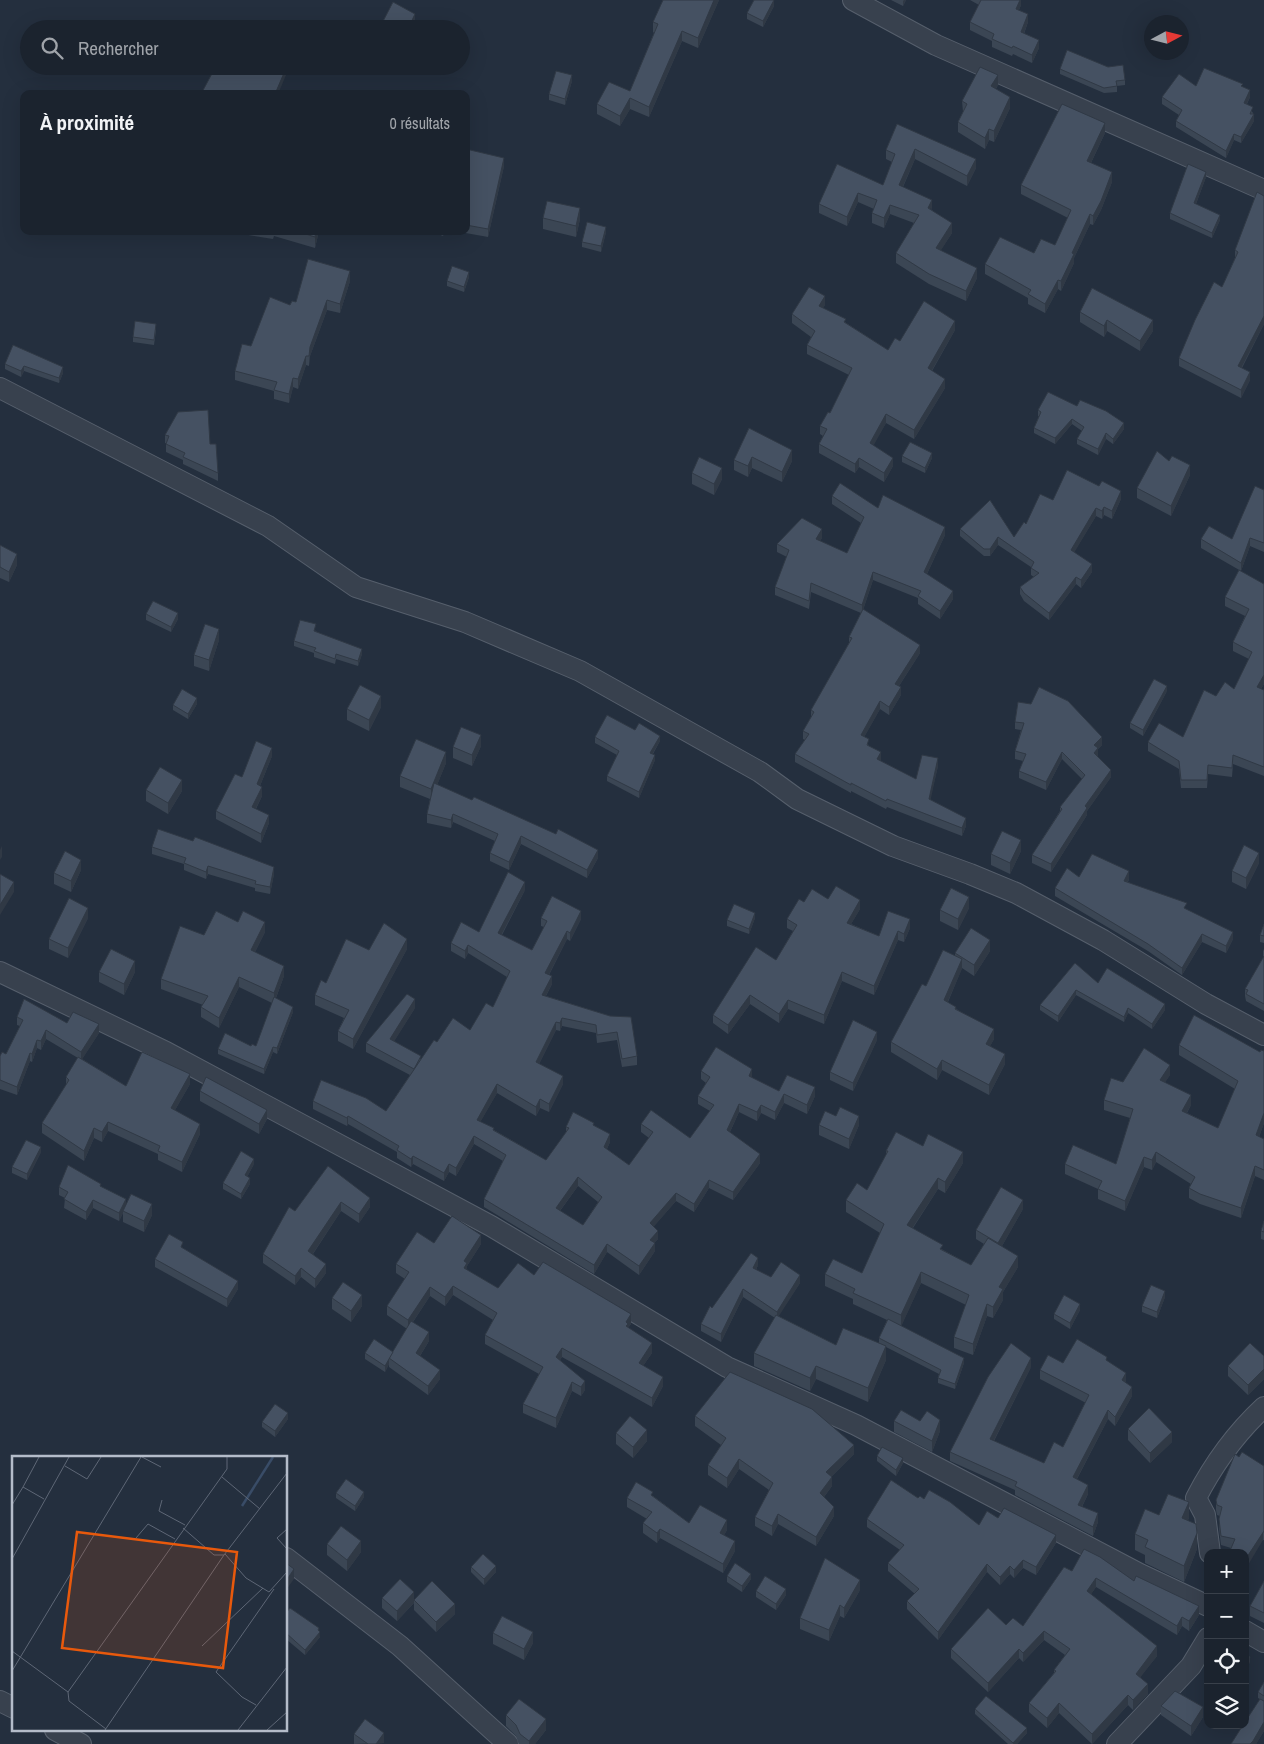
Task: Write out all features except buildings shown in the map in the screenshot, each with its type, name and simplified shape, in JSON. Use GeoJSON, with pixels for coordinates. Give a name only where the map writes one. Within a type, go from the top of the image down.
{"type":"FeatureCollection","features":[{"type":"Feature","properties":{"kind":"street"},"geometry":{"type":"LineString","coordinates":[[853,0],[936,45],[1264,190]]}},
{"type":"Feature","properties":{"kind":"street"},"geometry":{"type":"LineString","coordinates":[[0,388],[268,526],[356,587],[465,622],[580,671],[760,772],[797,799],[893,846],[970,874],[1016,894],[1103,940],[1206,1004],[1264,1035]]}},
{"type":"Feature","properties":{"kind":"street"},"geometry":{"type":"LineString","coordinates":[[0,972],[166,1052],[491,1226],[727,1367],[856,1425],[1140,1574],[1204,1604]]}},
{"type":"Feature","properties":{"kind":"street"},"geometry":{"type":"LineString","coordinates":[[1209,1549],[1205,1515],[1196,1498],[1212,1468],[1242,1427],[1264,1407]]}},
{"type":"Feature","properties":{"kind":"street"},"geometry":{"type":"LineString","coordinates":[[288,1560],[400,1646],[508,1744]]}},
{"type":"Feature","properties":{"kind":"street"},"geometry":{"type":"LineString","coordinates":[[1249,1633],[1264,1642]]}},
{"type":"Feature","properties":{"kind":"street"},"geometry":{"type":"LineString","coordinates":[[1117,1744],[1191,1666],[1207,1639]]}},
{"type":"Feature","properties":{"kind":"street"},"geometry":{"type":"LineString","coordinates":[[0,1700],[12,1707]]}},
{"type":"Feature","properties":{"kind":"street"},"geometry":{"type":"LineString","coordinates":[[59,1732],[81,1744]]}}]}
